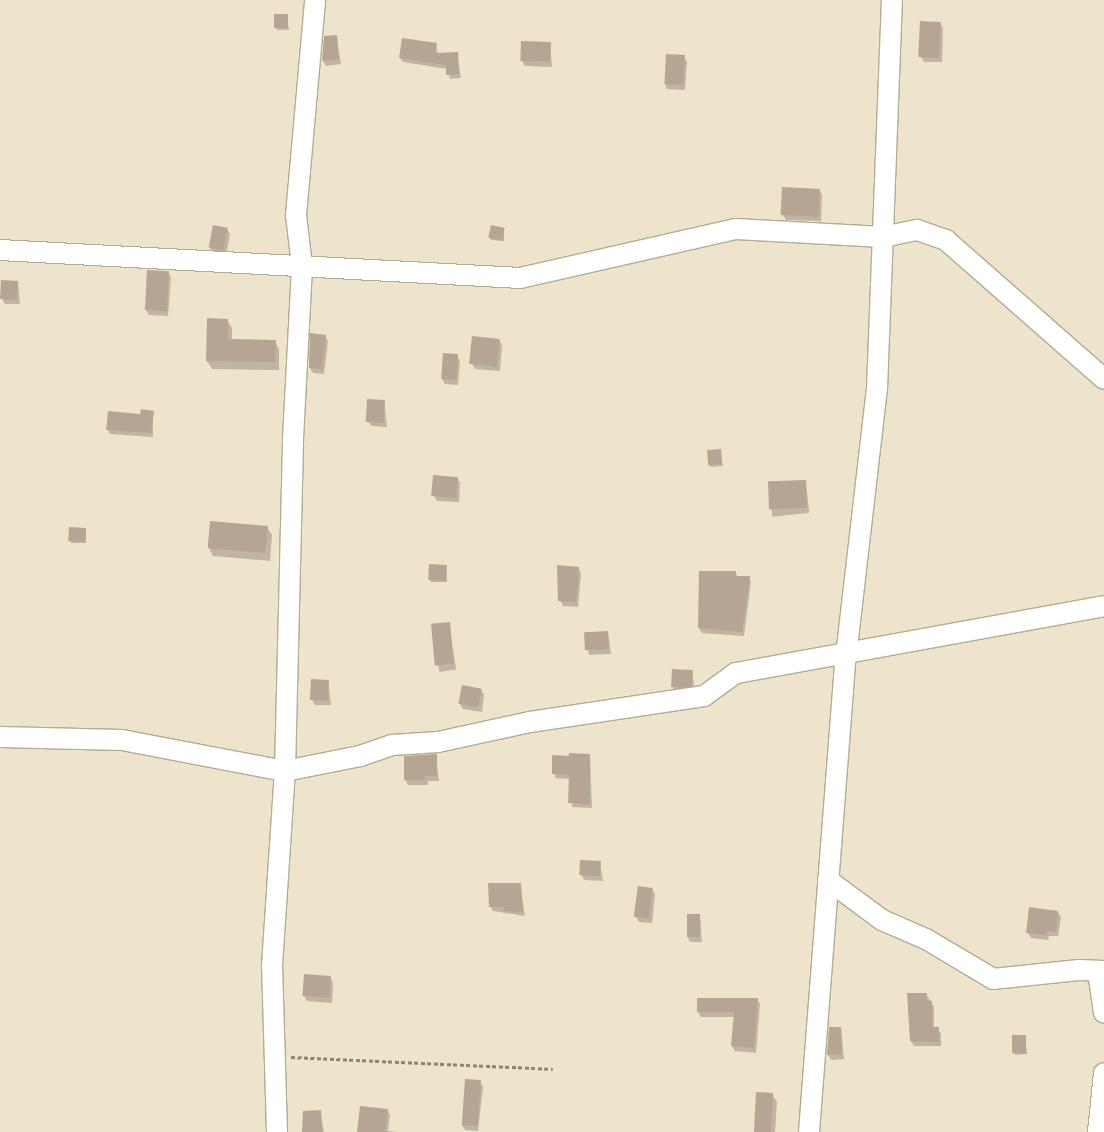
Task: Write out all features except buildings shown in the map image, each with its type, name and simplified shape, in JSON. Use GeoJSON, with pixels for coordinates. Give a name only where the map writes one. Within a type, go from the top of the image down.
{"type":"FeatureCollection","features":[{"type":"Feature","properties":{"kind":"street"},"geometry":{"type":"LineString","coordinates":[[277,1132],[272,966],[285,772],[294,438],[302,266],[296,215],[315,0]]}},
{"type":"Feature","properties":{"kind":"street"},"geometry":{"type":"LineString","coordinates":[[808,1132],[846,656],[877,389],[892,0]]}},
{"type":"Feature","properties":{"kind":"street"},"geometry":{"type":"LineString","coordinates":[[0,250],[520,278],[736,229],[883,237],[916,230],[946,240],[1104,379]]}},
{"type":"Feature","properties":{"kind":"street"},"geometry":{"type":"LineString","coordinates":[[0,737],[122,740],[285,772],[360,756],[392,745],[438,742],[530,722],[704,696],[736,673],[846,656],[1104,606]]}},
{"type":"Feature","properties":{"kind":"street"},"geometry":{"type":"LineString","coordinates":[[828,880],[882,920],[926,939],[993,979],[1079,970],[1101,971],[1104,1013]]}},
{"type":"Feature","properties":{"kind":"street"},"geometry":{"type":"LineString","coordinates":[[1098,1132],[1104,1073]]}},
{"type":"Feature","properties":{"kind":"path"},"geometry":{"type":"LineString","coordinates":[[275,1056],[553,1069]]}}]}
